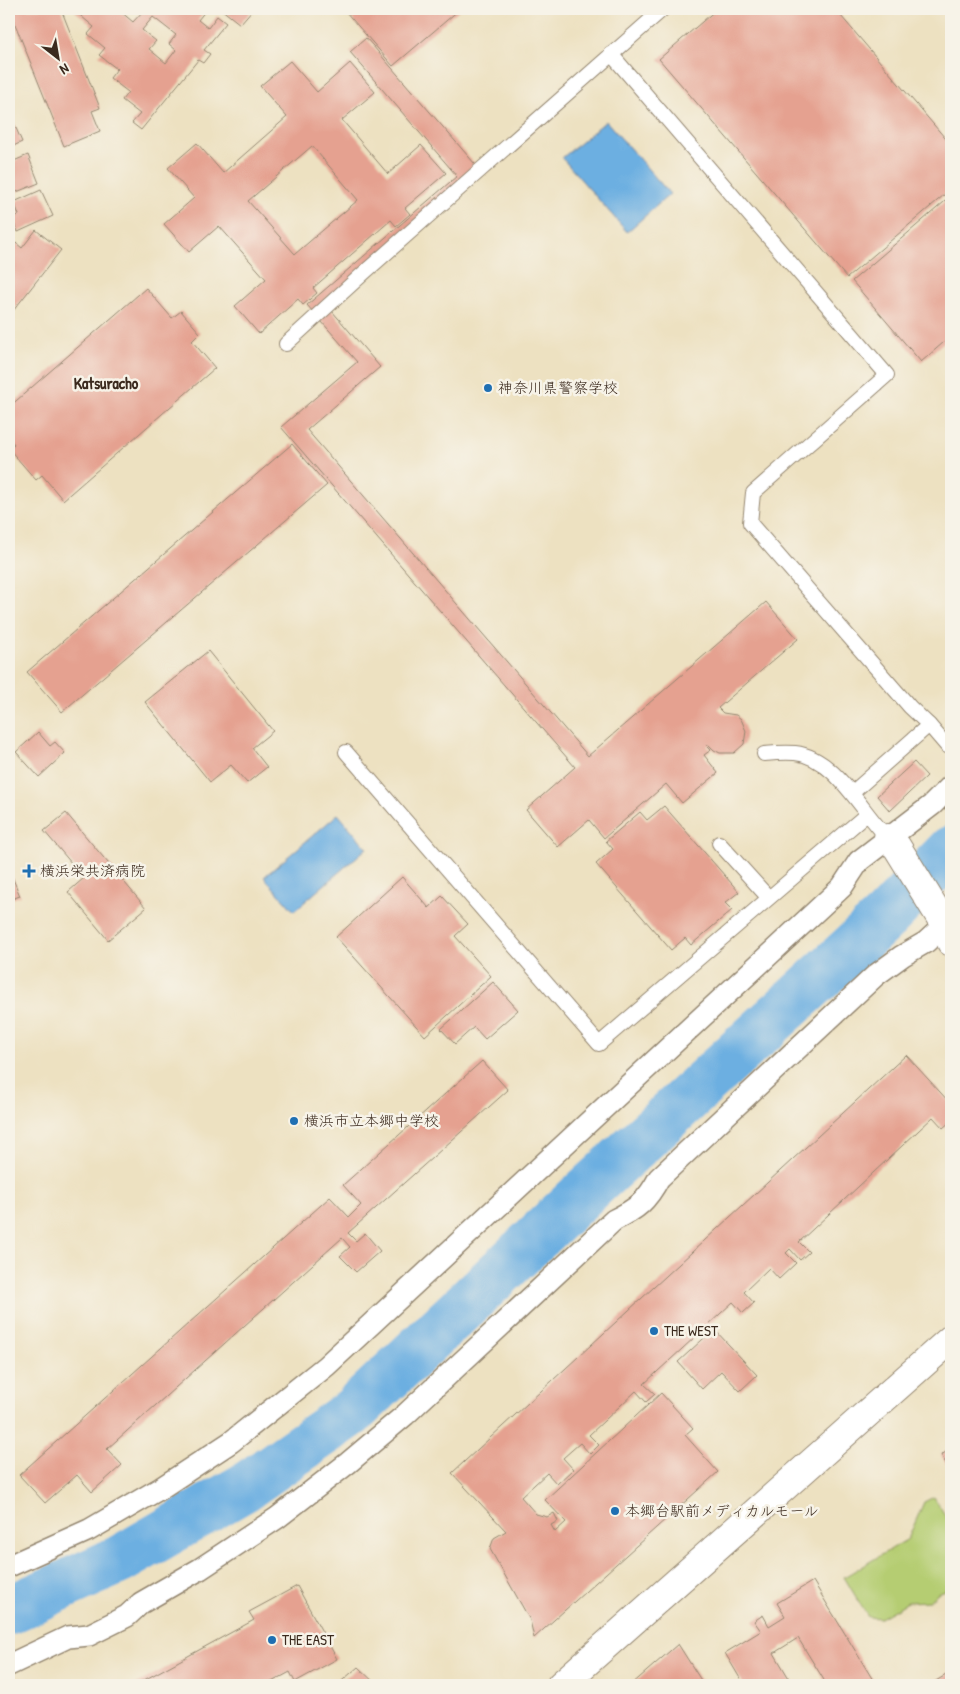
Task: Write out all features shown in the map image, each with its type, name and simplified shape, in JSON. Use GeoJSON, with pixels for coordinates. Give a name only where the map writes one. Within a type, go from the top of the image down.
{"type":"FeatureCollection","features":[{"type":"Feature","properties":{"kind":"street"},"geometry":{"type":"LineString","coordinates":[[9,1566],[89,1530],[161,1488],[231,1442],[326,1366],[842,887],[859,860],[893,842],[951,786]]}},
{"type":"Feature","properties":{"kind":"street"},"geometry":{"type":"LineString","coordinates":[[9,1665],[68,1637],[89,1635],[127,1616],[141,1603],[200,1569],[277,1518],[348,1463],[405,1415],[614,1220],[629,1213],[643,1202],[652,1192],[659,1178],[876,975],[947,927],[893,842]]}},
{"type":"Feature","properties":{"kind":"street"},"geometry":{"type":"LineString","coordinates":[[561,1685],[951,1339]]}},
{"type":"Feature","properties":{"kind":"lane"},"geometry":{"type":"LineString","coordinates":[[286,344],[663,9]]}},
{"type":"Feature","properties":{"kind":"lane"},"geometry":{"type":"LineString","coordinates":[[611,54],[887,375],[753,493],[750,522],[910,707],[947,746]]}},
{"type":"Feature","properties":{"kind":"lane"},"geometry":{"type":"LineString","coordinates":[[852,793],[928,725]]}},
{"type":"Feature","properties":{"kind":"lane"},"geometry":{"type":"LineString","coordinates":[[346,752],[599,1044],[867,814]]}},
{"type":"Feature","properties":{"kind":"lane"},"geometry":{"type":"LineString","coordinates":[[764,754],[796,753],[811,757],[825,766],[852,793],[867,814],[893,842]]}},
{"type":"Feature","properties":{"kind":"lane"},"geometry":{"type":"LineString","coordinates":[[719,843],[768,897]]}},
{"type":"Feature","properties":{"kind":"green space"},"geometry":{"type":"Polygon","coordinates":[[[934,1497],[951,1525],[951,1588],[939,1592],[929,1601],[908,1602],[880,1618],[868,1617],[844,1577],[908,1539],[924,1502],[934,1497]]]}},
{"type":"Feature","properties":{"kind":"water"},"geometry":{"type":"Polygon","coordinates":[[[606,121],[670,194],[627,232],[562,158],[606,121]]]}},
{"type":"Feature","properties":{"kind":"water"},"geometry":{"type":"Polygon","coordinates":[[[338,814],[367,848],[294,911],[264,877],[338,814]]]}},
{"type":"Feature","properties":{"kind":"building"},"geometry":{"type":"Polygon","coordinates":[[[9,9],[61,9],[100,108],[92,111],[100,131],[64,146],[9,9]]]}},
{"type":"Feature","properties":{"kind":"building"},"geometry":{"type":"Polygon","coordinates":[[[76,9],[122,9],[120,11],[133,22],[144,10],[142,9],[205,9],[198,20],[208,28],[217,16],[226,23],[204,50],[210,54],[203,63],[198,60],[141,130],[132,123],[140,114],[122,100],[128,92],[110,78],[117,69],[99,55],[105,48],[88,34],[94,27],[75,11],[76,9]],[[153,17],[142,30],[156,41],[149,49],[166,63],[176,50],[169,44],[176,35],[153,17]]]}},
{"type":"Feature","properties":{"kind":"building"},"geometry":{"type":"Polygon","coordinates":[[[221,9],[253,9],[240,24],[221,9]]]}},
{"type":"Feature","properties":{"kind":"building"},"geometry":{"type":"Polygon","coordinates":[[[347,9],[460,9],[393,66],[345,11],[347,9]]]}},
{"type":"Feature","properties":{"kind":"building"},"geometry":{"type":"Polygon","coordinates":[[[717,9],[835,9],[951,145],[951,189],[847,278],[659,59],[717,9]]]}},
{"type":"Feature","properties":{"kind":"building"},"geometry":{"type":"Polygon","coordinates":[[[366,38],[481,171],[326,304],[380,367],[307,430],[588,756],[766,602],[798,639],[718,708],[723,713],[736,715],[741,719],[746,731],[744,744],[734,753],[720,753],[709,745],[707,746],[711,750],[704,755],[718,773],[682,803],[666,784],[604,838],[589,820],[558,847],[526,810],[575,767],[281,427],[357,362],[307,305],[457,176],[350,52],[366,38]]]}},
{"type":"Feature","properties":{"kind":"building"},"geometry":{"type":"Polygon","coordinates":[[[290,61],[317,92],[350,63],[375,92],[342,120],[388,174],[421,145],[446,173],[405,208],[410,214],[396,226],[391,220],[313,288],[317,293],[303,305],[298,299],[259,334],[235,306],[266,279],[219,226],[189,252],[164,224],[194,198],[168,168],[197,143],[223,173],[287,117],[260,86],[290,61]],[[312,146],[248,201],[295,254],[358,200],[312,146]]]}},
{"type":"Feature","properties":{"kind":"building"},"geometry":{"type":"Polygon","coordinates":[[[9,112],[22,142],[9,148],[9,112]]]}},
{"type":"Feature","properties":{"kind":"building"},"geometry":{"type":"Polygon","coordinates":[[[28,155],[39,183],[9,195],[9,163],[28,155]]]}},
{"type":"Feature","properties":{"kind":"building"},"geometry":{"type":"Polygon","coordinates":[[[41,190],[53,216],[18,232],[11,218],[19,215],[14,202],[41,190]]]}},
{"type":"Feature","properties":{"kind":"building"},"geometry":{"type":"Polygon","coordinates":[[[951,196],[951,336],[921,362],[852,281],[951,196]]]}},
{"type":"Feature","properties":{"kind":"building"},"geometry":{"type":"Polygon","coordinates":[[[9,222],[14,234],[9,236],[9,222]]]}},
{"type":"Feature","properties":{"kind":"building"},"geometry":{"type":"Polygon","coordinates":[[[36,230],[61,250],[13,311],[9,307],[9,253],[16,243],[22,248],[36,230]]]}},
{"type":"Feature","properties":{"kind":"building"},"geometry":{"type":"Polygon","coordinates":[[[146,288],[172,318],[181,311],[200,333],[192,341],[215,368],[63,500],[42,475],[36,480],[9,449],[14,444],[9,438],[9,407],[146,288]]]}},
{"type":"Feature","properties":{"kind":"building"},"geometry":{"type":"Polygon","coordinates":[[[292,444],[327,485],[62,712],[27,672],[292,444]]]}},
{"type":"Feature","properties":{"kind":"building"},"geometry":{"type":"Polygon","coordinates":[[[208,651],[273,731],[252,748],[267,767],[247,783],[231,765],[210,782],[145,702],[208,651]]]}},
{"type":"Feature","properties":{"kind":"building"},"geometry":{"type":"Polygon","coordinates":[[[38,732],[50,746],[55,742],[65,753],[39,777],[16,752],[38,732]]]}},
{"type":"Feature","properties":{"kind":"building"},"geometry":{"type":"Polygon","coordinates":[[[914,762],[927,776],[890,811],[877,796],[914,762]]]}},
{"type":"Feature","properties":{"kind":"building"},"geometry":{"type":"Polygon","coordinates":[[[664,806],[739,892],[725,903],[732,910],[691,945],[685,938],[671,950],[596,864],[613,849],[606,841],[640,812],[647,820],[664,806]]]}},
{"type":"Feature","properties":{"kind":"building"},"geometry":{"type":"Polygon","coordinates":[[[66,813],[146,908],[108,940],[68,892],[84,878],[44,831],[66,813]]]}},
{"type":"Feature","properties":{"kind":"building"},"geometry":{"type":"Polygon","coordinates":[[[9,869],[20,896],[9,900],[9,869]]]}},
{"type":"Feature","properties":{"kind":"building"},"geometry":{"type":"Polygon","coordinates":[[[402,877],[429,908],[442,896],[468,924],[455,936],[491,976],[425,1036],[336,937],[402,877]]]}},
{"type":"Feature","properties":{"kind":"building"},"geometry":{"type":"Polygon","coordinates":[[[493,982],[518,1010],[485,1039],[474,1027],[455,1044],[441,1029],[493,982]]]}},
{"type":"Feature","properties":{"kind":"building","name":"THE WEST"},"geometry":{"type":"Polygon","coordinates":[[[906,1055],[951,1104],[951,1121],[943,1128],[933,1117],[799,1242],[809,1252],[800,1260],[790,1249],[786,1253],[796,1263],[779,1279],[769,1268],[744,1292],[754,1303],[743,1313],[733,1302],[644,1384],[655,1394],[646,1402],[636,1391],[589,1435],[599,1445],[590,1454],[580,1443],[563,1458],[573,1469],[557,1484],[547,1473],[521,1497],[536,1514],[547,1517],[554,1513],[558,1521],[551,1525],[555,1532],[566,1522],[545,1500],[661,1393],[693,1428],[685,1435],[718,1472],[534,1638],[530,1620],[490,1549],[494,1538],[506,1531],[452,1473],[906,1055]]]}},
{"type":"Feature","properties":{"kind":"building"},"geometry":{"type":"Polygon","coordinates":[[[482,1061],[508,1090],[348,1233],[356,1241],[365,1233],[380,1251],[356,1272],[340,1256],[350,1247],[342,1238],[107,1449],[122,1465],[92,1492],[77,1475],[45,1503],[19,1475],[330,1197],[349,1217],[361,1205],[343,1185],[482,1061]]]}},
{"type":"Feature","properties":{"kind":"building"},"geometry":{"type":"Polygon","coordinates":[[[714,1329],[757,1375],[740,1391],[721,1371],[702,1389],[678,1362],[714,1329]]]}},
{"type":"Feature","properties":{"kind":"building"},"geometry":{"type":"Polygon","coordinates":[[[951,1449],[951,1472],[941,1455],[951,1449]]]}},
{"type":"Feature","properties":{"kind":"building"},"geometry":{"type":"Polygon","coordinates":[[[813,1581],[876,1685],[827,1685],[798,1638],[774,1653],[793,1685],[744,1685],[725,1653],[761,1631],[754,1621],[763,1615],[769,1626],[785,1616],[777,1603],[813,1581]]]}},
{"type":"Feature","properties":{"kind":"building","name":"THE EAST"},"geometry":{"type":"Polygon","coordinates":[[[297,1586],[337,1659],[295,1682],[290,1672],[266,1685],[135,1685],[254,1620],[249,1612],[297,1586]]]}},
{"type":"Feature","properties":{"kind":"building"},"geometry":{"type":"Polygon","coordinates":[[[678,1644],[704,1685],[631,1685],[678,1644]]]}},
{"type":"Feature","properties":{"kind":"building"},"geometry":{"type":"Polygon","coordinates":[[[358,1667],[377,1685],[337,1685],[358,1667]]]}},
{"type":"Feature","properties":{"kind":"building"},"geometry":{"type":"Polygon","coordinates":[[[951,1672],[951,1685],[929,1685],[951,1672]]]}},
{"type":"Feature","properties":{"kind":"waterway"},"geometry":{"type":"LineString","coordinates":[[9,1610],[119,1560],[245,1487],[351,1413],[584,1193],[886,917],[951,850]]}},
{"type":"Feature","properties":{"kind":"place","name":"神奈川県警察学校"},"geometry":{"type":"Point","coordinates":[488,388]}},
{"type":"Feature","properties":{"kind":"place","name":"横浜栄共済病院"},"geometry":{"type":"Point","coordinates":[29,871]}},
{"type":"Feature","properties":{"kind":"place","name":"横浜市立本郷中学校"},"geometry":{"type":"Point","coordinates":[294,1121]}},
{"type":"Feature","properties":{"kind":"place","name":"THE WEST"},"geometry":{"type":"Point","coordinates":[654,1331]}},
{"type":"Feature","properties":{"kind":"place","name":"本郷台駅前メディカルモール"},"geometry":{"type":"Point","coordinates":[615,1511]}},
{"type":"Feature","properties":{"kind":"place","name":"THE EAST"},"geometry":{"type":"Point","coordinates":[272,1640]}},
{"type":"Feature","properties":{"kind":"district","name":"Katsuracho"},"geometry":{"type":"Point","coordinates":[106,383]}}]}
